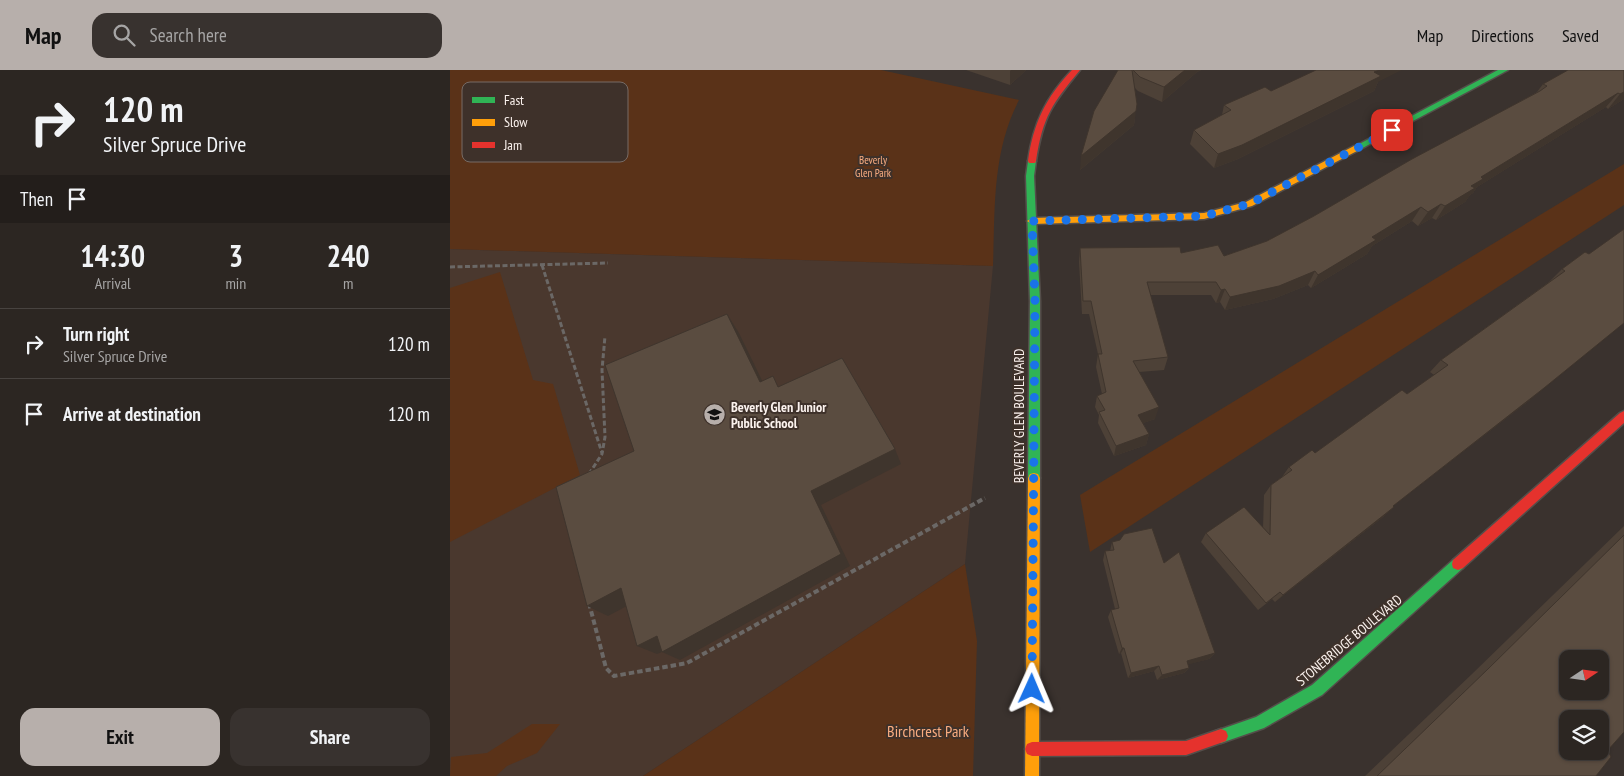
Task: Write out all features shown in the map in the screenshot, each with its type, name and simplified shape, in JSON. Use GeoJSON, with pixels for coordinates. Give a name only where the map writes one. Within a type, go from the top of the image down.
{"type":"FeatureCollection","features":[{"type":"Feature","properties":{"kind":"street","name":"BEVERLY GLEN BOULEVARD"},"geometry":{"type":"LineString","coordinates":[[1032,776],[1035,301],[1030,176],[1035,134],[1055,91],[1076,70]]}},
{"type":"Feature","properties":{"kind":"street"},"geometry":{"type":"LineString","coordinates":[[1032,221],[1204,216],[1249,204],[1504,70]]}},
{"type":"Feature","properties":{"kind":"street","name":"STONEBRIDGE BOULEVARD"},"geometry":{"type":"LineString","coordinates":[[1032,749],[1186,748],[1259,723],[1317,690],[1624,416]]}},
{"type":"Feature","properties":{"kind":"path"},"geometry":{"type":"LineString","coordinates":[[450,267],[608,263]]}},
{"type":"Feature","properties":{"kind":"path"},"geometry":{"type":"LineString","coordinates":[[542,266],[602,454]]}},
{"type":"Feature","properties":{"kind":"path"},"geometry":{"type":"LineString","coordinates":[[587,477],[602,454],[605,437],[602,370],[605,336]]}},
{"type":"Feature","properties":{"kind":"path"},"geometry":{"type":"LineString","coordinates":[[589,602],[606,668],[614,676],[687,663],[985,498]]}},
{"type":"Feature","properties":{"kind":"shaded area","name":"Beverly Glen Junior Public School"},"geometry":{"type":"Polygon","coordinates":[[[450,249],[993,266],[965,564],[643,776],[450,776],[450,249]]]}},
{"type":"Feature","properties":{"kind":"green space","name":"Beverly Glen Park"},"geometry":{"type":"Polygon","coordinates":[[[450,70],[881,70],[1019,100],[1010,120],[999,160],[995,202],[993,266],[450,249],[450,70]]]}},
{"type":"Feature","properties":{"kind":"green space"},"geometry":{"type":"Polygon","coordinates":[[[1624,164],[1624,205],[1090,552],[1080,495],[1624,164]]]}},
{"type":"Feature","properties":{"kind":"green space"},"geometry":{"type":"Polygon","coordinates":[[[500,272],[533,380],[553,384],[580,475],[450,542],[450,288],[500,272]]]}},
{"type":"Feature","properties":{"kind":"green space","name":"Birchcrest Park"},"geometry":{"type":"Polygon","coordinates":[[[965,564],[977,641],[973,776],[643,776],[965,564]]]}},
{"type":"Feature","properties":{"kind":"green space"},"geometry":{"type":"Polygon","coordinates":[[[532,724],[560,724],[537,753],[507,766],[496,776],[450,776],[451,757],[487,753],[532,724]]]}},
{"type":"Feature","properties":{"kind":"building"},"geometry":{"type":"Polygon","coordinates":[[[1118,70],[1132,70],[1137,104],[1136,111],[1081,156],[1094,111],[1118,70]]]}},
{"type":"Feature","properties":{"kind":"building"},"geometry":{"type":"Polygon","coordinates":[[[1133,70],[1185,70],[1164,87],[1140,77],[1133,70]]]}},
{"type":"Feature","properties":{"kind":"building"},"geometry":{"type":"Polygon","coordinates":[[[1316,70],[1380,70],[1374,72],[1381,76],[1242,145],[1218,154],[1194,130],[1231,110],[1224,105],[1265,87],[1271,91],[1316,70]]]}},
{"type":"Feature","properties":{"kind":"building"},"geometry":{"type":"Polygon","coordinates":[[[1568,70],[1624,70],[1624,92],[1618,93],[1481,177],[1483,179],[1471,186],[1475,188],[1445,206],[1441,204],[1428,212],[1421,207],[1372,237],[1376,240],[1318,275],[1315,271],[1279,286],[1230,297],[1225,289],[1221,290],[1216,282],[1147,282],[1168,357],[1133,361],[1159,407],[1138,415],[1149,434],[1116,446],[1099,412],[1105,410],[1097,396],[1106,392],[1098,354],[1102,354],[1091,301],[1083,301],[1080,248],[1180,247],[1181,253],[1218,245],[1224,256],[1267,241],[1412,159],[1540,91],[1547,86],[1543,84],[1568,70]]]}},
{"type":"Feature","properties":{"kind":"building"},"geometry":{"type":"Polygon","coordinates":[[[1624,229],[1624,323],[1283,595],[1280,592],[1266,603],[1206,533],[1244,507],[1270,535],[1271,485],[1292,470],[1289,467],[1312,450],[1315,453],[1402,390],[1407,394],[1448,365],[1441,360],[1565,271],[1562,269],[1585,252],[1589,254],[1624,229]]]}},
{"type":"Feature","properties":{"kind":"building"},"geometry":{"type":"Polygon","coordinates":[[[727,314],[760,382],[773,376],[778,387],[842,358],[895,449],[811,491],[841,554],[662,652],[657,636],[637,646],[621,588],[587,606],[556,487],[634,451],[605,365],[727,314]]]}},
{"type":"Feature","properties":{"kind":"building"},"geometry":{"type":"Polygon","coordinates":[[[1152,528],[1164,563],[1179,552],[1215,653],[1187,661],[1189,668],[1162,675],[1159,666],[1131,673],[1111,610],[1119,608],[1105,551],[1114,550],[1112,542],[1120,540],[1124,534],[1152,528]]]}},
{"type":"Feature","properties":{"kind":"building"},"geometry":{"type":"Polygon","coordinates":[[[1624,535],[1624,732],[1609,749],[1609,710],[1559,710],[1559,760],[1609,760],[1596,776],[1377,776],[1624,535]]]}},
{"type":"Feature","properties":{"kind":"traffic: fast"},"geometry":{"type":"LineString","coordinates":[[1354,149],[1504,70]]}},
{"type":"Feature","properties":{"kind":"traffic: fast"},"geometry":{"type":"LineString","coordinates":[[1032,161],[1030,176],[1035,301],[1034,478]]}},
{"type":"Feature","properties":{"kind":"traffic: fast"},"geometry":{"type":"LineString","coordinates":[[1221,736],[1259,723],[1317,690],[1458,564]]}},
{"type":"Feature","properties":{"kind":"traffic: slow"},"geometry":{"type":"LineString","coordinates":[[1032,221],[1204,216],[1249,204],[1354,149]]}},
{"type":"Feature","properties":{"kind":"traffic: slow"},"geometry":{"type":"LineString","coordinates":[[1032,776],[1034,478]]}},
{"type":"Feature","properties":{"kind":"traffic: jam"},"geometry":{"type":"LineString","coordinates":[[1032,161],[1040,122],[1045,111],[1058,91],[1076,70]]}},
{"type":"Feature","properties":{"kind":"traffic: jam"},"geometry":{"type":"LineString","coordinates":[[1458,564],[1624,416]]}},
{"type":"Feature","properties":{"kind":"traffic: jam"},"geometry":{"type":"LineString","coordinates":[[1032,749],[1186,748],[1221,736]]}},
{"type":"Feature","properties":{"kind":"place","name":"Beverly Glen Junior Public School"},"geometry":{"type":"Point","coordinates":[715,415]}},
{"type":"Feature","properties":{"kind":"route"},"geometry":{"type":"LineString","coordinates":[[1032,689],[1035,301],[1032,221],[1204,216],[1249,204],[1392,130]]}}]}
